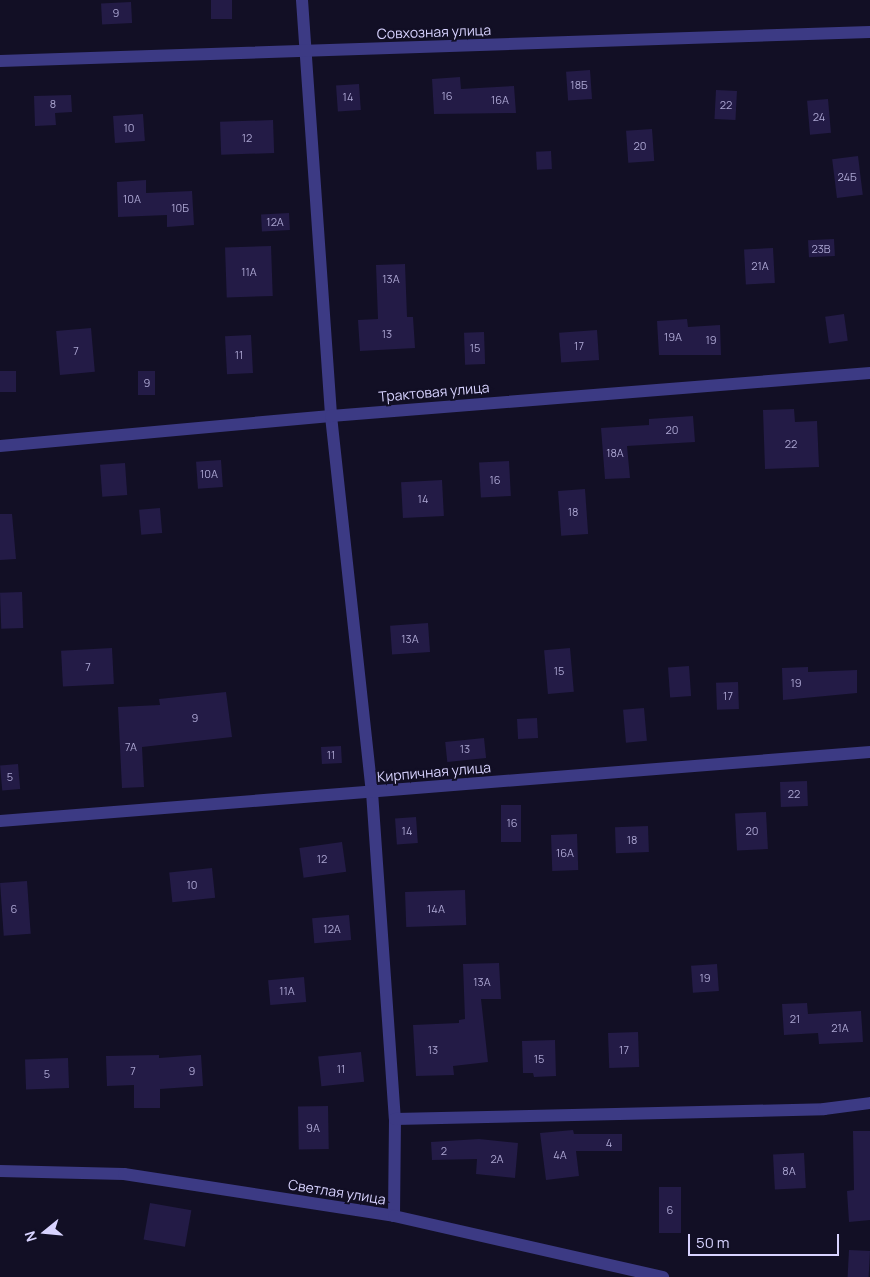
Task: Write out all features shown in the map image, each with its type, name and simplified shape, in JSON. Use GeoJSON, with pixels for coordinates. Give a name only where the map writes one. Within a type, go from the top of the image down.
{"type":"FeatureCollection","features":[{"type":"Feature","properties":{"kind":"street"},"geometry":{"type":"LineString","coordinates":[[302,0],[331,416],[372,792],[395,1119],[394,1216]]}},
{"type":"Feature","properties":{"kind":"street","name":"Совхозная улица"},"geometry":{"type":"LineString","coordinates":[[0,61],[870,32]]}},
{"type":"Feature","properties":{"kind":"street","name":"Трактовая улица"},"geometry":{"type":"LineString","coordinates":[[0,446],[331,416],[870,373]]}},
{"type":"Feature","properties":{"kind":"street","name":"Кирпичная улица"},"geometry":{"type":"LineString","coordinates":[[0,821],[870,752]]}},
{"type":"Feature","properties":{"kind":"street"},"geometry":{"type":"LineString","coordinates":[[395,1119],[824,1109],[870,1103]]}},
{"type":"Feature","properties":{"kind":"street","name":"Светлая улица"},"geometry":{"type":"LineString","coordinates":[[0,1170],[124,1174],[394,1216],[664,1277]]}},
{"type":"Feature","properties":{"kind":"building"},"geometry":{"type":"Polygon","coordinates":[[[211,0],[232,0],[232,19],[211,19],[211,0]]]}},
{"type":"Feature","properties":{"kind":"building"},"geometry":{"type":"Polygon","coordinates":[[[131,2],[132,23],[102,25],[101,4],[131,2]]]}},
{"type":"Feature","properties":{"kind":"building"},"geometry":{"type":"Polygon","coordinates":[[[590,70],[592,99],[568,101],[566,72],[590,70]]]}},
{"type":"Feature","properties":{"kind":"building"},"geometry":{"type":"Polygon","coordinates":[[[460,77],[461,89],[514,86],[516,113],[434,114],[432,79],[460,77]]]}},
{"type":"Feature","properties":{"kind":"building"},"geometry":{"type":"Polygon","coordinates":[[[359,84],[361,110],[338,112],[336,86],[359,84]]]}},
{"type":"Feature","properties":{"kind":"building"},"geometry":{"type":"Polygon","coordinates":[[[716,90],[737,91],[735,120],[714,119],[716,90]]]}},
{"type":"Feature","properties":{"kind":"building"},"geometry":{"type":"Polygon","coordinates":[[[71,95],[72,112],[55,113],[56,125],[35,126],[34,96],[71,95]]]}},
{"type":"Feature","properties":{"kind":"building"},"geometry":{"type":"Polygon","coordinates":[[[828,99],[831,133],[810,135],[807,101],[828,99]]]}},
{"type":"Feature","properties":{"kind":"building"},"geometry":{"type":"Polygon","coordinates":[[[143,114],[145,141],[115,143],[113,116],[143,114]]]}},
{"type":"Feature","properties":{"kind":"building"},"geometry":{"type":"Polygon","coordinates":[[[273,120],[274,153],[221,155],[220,122],[273,120]]]}},
{"type":"Feature","properties":{"kind":"building"},"geometry":{"type":"Polygon","coordinates":[[[652,129],[654,161],[628,163],[626,131],[652,129]]]}},
{"type":"Feature","properties":{"kind":"building"},"geometry":{"type":"Polygon","coordinates":[[[551,151],[552,169],[537,170],[536,152],[551,151]]]}},
{"type":"Feature","properties":{"kind":"building"},"geometry":{"type":"Polygon","coordinates":[[[858,156],[863,195],[837,198],[832,159],[858,156]]]}},
{"type":"Feature","properties":{"kind":"building"},"geometry":{"type":"Polygon","coordinates":[[[146,180],[146,193],[192,191],[194,225],[167,227],[167,215],[118,217],[117,182],[146,180]]]}},
{"type":"Feature","properties":{"kind":"building"},"geometry":{"type":"Polygon","coordinates":[[[289,213],[290,230],[262,231],[261,214],[289,213]]]}},
{"type":"Feature","properties":{"kind":"building"},"geometry":{"type":"Polygon","coordinates":[[[834,239],[835,256],[809,257],[808,240],[834,239]]]}},
{"type":"Feature","properties":{"kind":"building"},"geometry":{"type":"Polygon","coordinates":[[[271,246],[273,296],[227,298],[225,248],[271,246]]]}},
{"type":"Feature","properties":{"kind":"building"},"geometry":{"type":"Polygon","coordinates":[[[773,248],[775,283],[746,284],[744,250],[773,248]]]}},
{"type":"Feature","properties":{"kind":"building"},"geometry":{"type":"Polygon","coordinates":[[[405,264],[407,317],[413,317],[415,348],[360,351],[358,320],[378,319],[376,265],[405,264]]]}},
{"type":"Feature","properties":{"kind":"building"},"geometry":{"type":"Polygon","coordinates":[[[844,314],[848,341],[829,343],[825,317],[844,314]]]}},
{"type":"Feature","properties":{"kind":"building"},"geometry":{"type":"Polygon","coordinates":[[[687,319],[688,327],[720,325],[721,355],[659,355],[657,321],[687,319]]]}},
{"type":"Feature","properties":{"kind":"building"},"geometry":{"type":"Polygon","coordinates":[[[91,328],[95,372],[60,375],[56,331],[91,328]]]}},
{"type":"Feature","properties":{"kind":"building"},"geometry":{"type":"Polygon","coordinates":[[[597,330],[599,360],[561,363],[559,333],[597,330]]]}},
{"type":"Feature","properties":{"kind":"building"},"geometry":{"type":"Polygon","coordinates":[[[484,332],[485,364],[465,365],[464,333],[484,332]]]}},
{"type":"Feature","properties":{"kind":"building"},"geometry":{"type":"Polygon","coordinates":[[[251,335],[253,373],[227,374],[225,336],[251,335]]]}},
{"type":"Feature","properties":{"kind":"building"},"geometry":{"type":"Polygon","coordinates":[[[0,371],[16,371],[16,392],[0,392],[0,371]]]}},
{"type":"Feature","properties":{"kind":"building"},"geometry":{"type":"Polygon","coordinates":[[[138,371],[155,371],[155,395],[138,395],[138,371]]]}},
{"type":"Feature","properties":{"kind":"building"},"geometry":{"type":"Polygon","coordinates":[[[794,409],[795,422],[817,421],[819,467],[765,469],[763,410],[794,409]]]}},
{"type":"Feature","properties":{"kind":"building"},"geometry":{"type":"Polygon","coordinates":[[[693,416],[695,442],[627,446],[630,478],[605,479],[601,428],[649,425],[649,419],[693,416]]]}},
{"type":"Feature","properties":{"kind":"building"},"geometry":{"type":"Polygon","coordinates":[[[221,460],[223,487],[198,489],[196,462],[221,460]]]}},
{"type":"Feature","properties":{"kind":"building"},"geometry":{"type":"Polygon","coordinates":[[[509,461],[511,496],[481,498],[479,463],[509,461]]]}},
{"type":"Feature","properties":{"kind":"building"},"geometry":{"type":"Polygon","coordinates":[[[125,463],[127,495],[102,497],[100,465],[125,463]]]}},
{"type":"Feature","properties":{"kind":"building"},"geometry":{"type":"Polygon","coordinates":[[[442,480],[444,516],[403,518],[401,482],[442,480]]]}},
{"type":"Feature","properties":{"kind":"building"},"geometry":{"type":"Polygon","coordinates":[[[585,489],[588,534],[561,536],[558,491],[585,489]]]}},
{"type":"Feature","properties":{"kind":"building"},"geometry":{"type":"Polygon","coordinates":[[[160,508],[162,533],[141,535],[139,510],[160,508]]]}},
{"type":"Feature","properties":{"kind":"building"},"geometry":{"type":"Polygon","coordinates":[[[0,514],[12,514],[16,559],[0,560],[0,514]]]}},
{"type":"Feature","properties":{"kind":"building"},"geometry":{"type":"Polygon","coordinates":[[[22,592],[23,628],[1,629],[0,593],[22,592]]]}},
{"type":"Feature","properties":{"kind":"building"},"geometry":{"type":"Polygon","coordinates":[[[428,623],[430,652],[392,655],[390,626],[428,623]]]}},
{"type":"Feature","properties":{"kind":"building"},"geometry":{"type":"Polygon","coordinates":[[[112,648],[114,684],[63,687],[61,651],[112,648]]]}},
{"type":"Feature","properties":{"kind":"building"},"geometry":{"type":"Polygon","coordinates":[[[570,648],[574,692],[548,694],[544,650],[570,648]]]}},
{"type":"Feature","properties":{"kind":"building"},"geometry":{"type":"Polygon","coordinates":[[[689,666],[691,696],[670,697],[668,667],[689,666]]]}},
{"type":"Feature","properties":{"kind":"building"},"geometry":{"type":"Polygon","coordinates":[[[808,667],[808,672],[857,670],[857,693],[783,700],[782,668],[808,667]]]}},
{"type":"Feature","properties":{"kind":"building"},"geometry":{"type":"Polygon","coordinates":[[[738,682],[739,709],[717,710],[716,683],[738,682]]]}},
{"type":"Feature","properties":{"kind":"building"},"geometry":{"type":"Polygon","coordinates":[[[226,692],[232,737],[142,747],[144,787],[122,788],[118,707],[160,705],[159,699],[226,692]]]}},
{"type":"Feature","properties":{"kind":"building"},"geometry":{"type":"Polygon","coordinates":[[[644,708],[647,741],[626,743],[623,710],[644,708]]]}},
{"type":"Feature","properties":{"kind":"building"},"geometry":{"type":"Polygon","coordinates":[[[537,718],[538,738],[518,739],[517,719],[537,718]]]}},
{"type":"Feature","properties":{"kind":"building"},"geometry":{"type":"Polygon","coordinates":[[[484,738],[486,758],[447,762],[445,742],[484,738]]]}},
{"type":"Feature","properties":{"kind":"building"},"geometry":{"type":"Polygon","coordinates":[[[341,746],[342,763],[322,764],[321,747],[341,746]]]}},
{"type":"Feature","properties":{"kind":"building"},"geometry":{"type":"Polygon","coordinates":[[[18,764],[20,789],[2,790],[0,766],[18,764]]]}},
{"type":"Feature","properties":{"kind":"building"},"geometry":{"type":"Polygon","coordinates":[[[807,781],[808,806],[781,807],[780,782],[807,781]]]}},
{"type":"Feature","properties":{"kind":"building"},"geometry":{"type":"Polygon","coordinates":[[[501,805],[521,805],[521,842],[501,842],[501,805]]]}},
{"type":"Feature","properties":{"kind":"building"},"geometry":{"type":"Polygon","coordinates":[[[766,812],[768,849],[737,851],[735,814],[766,812]]]}},
{"type":"Feature","properties":{"kind":"building"},"geometry":{"type":"Polygon","coordinates":[[[416,817],[418,843],[397,844],[395,818],[416,817]]]}},
{"type":"Feature","properties":{"kind":"building"},"geometry":{"type":"Polygon","coordinates":[[[648,826],[649,852],[616,853],[615,827],[648,826]]]}},
{"type":"Feature","properties":{"kind":"building"},"geometry":{"type":"Polygon","coordinates":[[[577,834],[578,870],[552,871],[551,835],[577,834]]]}},
{"type":"Feature","properties":{"kind":"building"},"geometry":{"type":"Polygon","coordinates":[[[342,842],[346,872],[304,878],[299,848],[342,842]]]}},
{"type":"Feature","properties":{"kind":"building"},"geometry":{"type":"Polygon","coordinates":[[[212,868],[215,898],[172,902],[169,872],[212,868]]]}},
{"type":"Feature","properties":{"kind":"building"},"geometry":{"type":"Polygon","coordinates":[[[27,881],[31,934],[4,936],[0,883],[27,881]]]}},
{"type":"Feature","properties":{"kind":"building"},"geometry":{"type":"Polygon","coordinates":[[[465,890],[466,925],[406,927],[405,892],[465,890]]]}},
{"type":"Feature","properties":{"kind":"building"},"geometry":{"type":"Polygon","coordinates":[[[349,915],[351,940],[314,943],[312,918],[349,915]]]}},
{"type":"Feature","properties":{"kind":"building"},"geometry":{"type":"Polygon","coordinates":[[[499,963],[501,999],[481,999],[488,1062],[453,1066],[454,1075],[416,1076],[413,1025],[459,1023],[459,1020],[465,1019],[463,964],[499,963]]]}},
{"type":"Feature","properties":{"kind":"building"},"geometry":{"type":"Polygon","coordinates":[[[717,964],[719,991],[693,993],[691,966],[717,964]]]}},
{"type":"Feature","properties":{"kind":"building"},"geometry":{"type":"Polygon","coordinates":[[[304,977],[306,1002],[270,1005],[268,980],[304,977]]]}},
{"type":"Feature","properties":{"kind":"building"},"geometry":{"type":"Polygon","coordinates":[[[807,1003],[808,1014],[861,1011],[863,1042],[819,1044],[818,1033],[784,1035],[782,1004],[807,1003]]]}},
{"type":"Feature","properties":{"kind":"building"},"geometry":{"type":"Polygon","coordinates":[[[638,1032],[639,1067],[609,1068],[608,1033],[638,1032]]]}},
{"type":"Feature","properties":{"kind":"building"},"geometry":{"type":"Polygon","coordinates":[[[555,1040],[556,1076],[534,1077],[533,1073],[523,1073],[522,1041],[555,1040]]]}},
{"type":"Feature","properties":{"kind":"building"},"geometry":{"type":"Polygon","coordinates":[[[361,1052],[364,1082],[321,1086],[318,1056],[361,1052]]]}},
{"type":"Feature","properties":{"kind":"building"},"geometry":{"type":"Polygon","coordinates":[[[159,1055],[159,1058],[201,1055],[203,1086],[160,1089],[160,1108],[134,1108],[134,1085],[107,1086],[106,1056],[159,1055]]]}},
{"type":"Feature","properties":{"kind":"building"},"geometry":{"type":"Polygon","coordinates":[[[68,1058],[69,1088],[26,1089],[25,1060],[68,1058]]]}},
{"type":"Feature","properties":{"kind":"building"},"geometry":{"type":"Polygon","coordinates":[[[328,1106],[329,1149],[299,1150],[298,1107],[328,1106]]]}},
{"type":"Feature","properties":{"kind":"building"},"geometry":{"type":"Polygon","coordinates":[[[573,1130],[574,1134],[622,1134],[622,1151],[576,1151],[579,1176],[546,1180],[540,1133],[573,1130]]]}},
{"type":"Feature","properties":{"kind":"building"},"geometry":{"type":"Polygon","coordinates":[[[853,1131],[870,1131],[870,1220],[849,1222],[847,1191],[854,1190],[853,1131]]]}},
{"type":"Feature","properties":{"kind":"building"},"geometry":{"type":"Polygon","coordinates":[[[479,1139],[518,1143],[515,1178],[476,1174],[477,1159],[432,1160],[431,1142],[479,1139]]]}},
{"type":"Feature","properties":{"kind":"building"},"geometry":{"type":"Polygon","coordinates":[[[804,1153],[806,1188],[775,1190],[773,1155],[804,1153]]]}},
{"type":"Feature","properties":{"kind":"building"},"geometry":{"type":"Polygon","coordinates":[[[659,1187],[681,1187],[681,1233],[659,1233],[659,1187]]]}},
{"type":"Feature","properties":{"kind":"building"},"geometry":{"type":"Polygon","coordinates":[[[150,1203],[191,1210],[185,1247],[144,1239],[150,1203]]]}},
{"type":"Feature","properties":{"kind":"building"},"geometry":{"type":"Polygon","coordinates":[[[849,1250],[870,1251],[869,1277],[848,1277],[849,1250]]]}}]}
